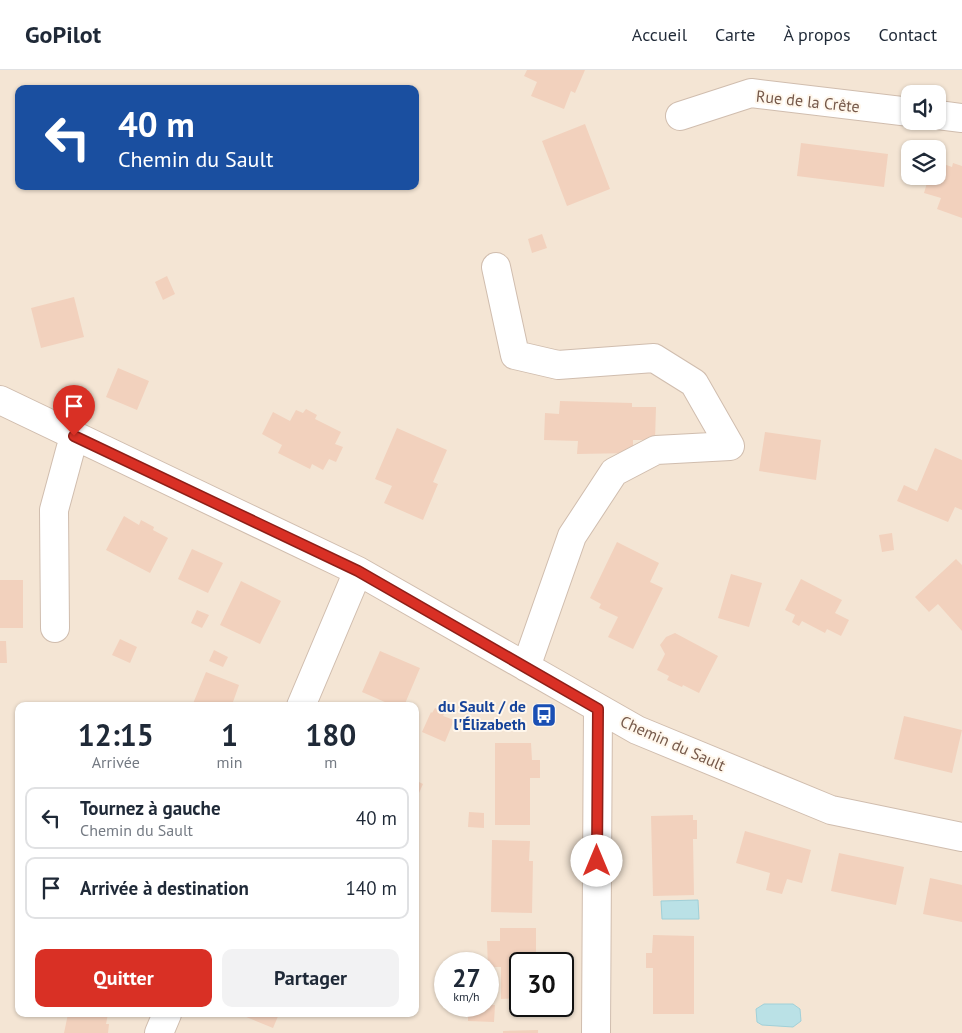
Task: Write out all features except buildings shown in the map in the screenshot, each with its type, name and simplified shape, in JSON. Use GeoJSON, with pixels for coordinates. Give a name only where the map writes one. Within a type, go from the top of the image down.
{"type":"FeatureCollection","features":[{"type":"Feature","properties":{"kind":"street","name":"Rue de la Crête"},"geometry":{"type":"LineString","coordinates":[[680,116],[751,94],[901,111]]}},
{"type":"Feature","properties":{"kind":"street"},"geometry":{"type":"LineString","coordinates":[[946,116],[962,118]]}},
{"type":"Feature","properties":{"kind":"street"},"geometry":{"type":"LineString","coordinates":[[496,267],[515,355],[558,365],[654,358],[694,383],[730,446],[656,450],[614,472],[572,536],[526,667]]}},
{"type":"Feature","properties":{"kind":"street","name":"Chemin du Sault"},"geometry":{"type":"LineString","coordinates":[[0,400],[358,571],[637,730],[831,810],[962,837]]}},
{"type":"Feature","properties":{"kind":"street"},"geometry":{"type":"LineString","coordinates":[[55,628],[54,510],[74,436]]}},
{"type":"Feature","properties":{"kind":"street"},"geometry":{"type":"LineString","coordinates":[[303,702],[358,571]]}},
{"type":"Feature","properties":{"kind":"street"},"geometry":{"type":"LineString","coordinates":[[596,1033],[598,709]]}},
{"type":"Feature","properties":{"kind":"street"},"geometry":{"type":"LineString","coordinates":[[159,1033],[166,1017]]}},
{"type":"Feature","properties":{"kind":"shaded area"},"geometry":{"type":"Polygon","coordinates":[[[0,70],[962,70],[962,1033],[0,1033],[0,70]]]}},
{"type":"Feature","properties":{"kind":"water"},"geometry":{"type":"Polygon","coordinates":[[[698,900],[699,919],[662,919],[661,901],[698,900]]]}},
{"type":"Feature","properties":{"kind":"water"},"geometry":{"type":"Polygon","coordinates":[[[764,1004],[793,1004],[800,1009],[801,1021],[793,1027],[762,1025],[757,1022],[756,1009],[764,1004]]]}},
{"type":"Feature","properties":{"kind":"place","name":"du Sault / de l'Élizabeth"},"geometry":{"type":"Point","coordinates":[544,715]}},
{"type":"Feature","properties":{"kind":"route"},"geometry":{"type":"LineString","coordinates":[[74,436],[358,571],[598,709],[597,861]]}}]}
